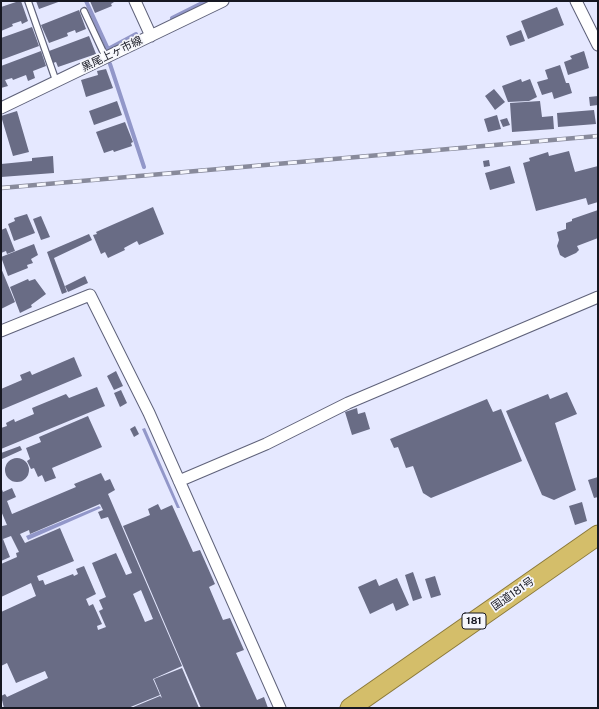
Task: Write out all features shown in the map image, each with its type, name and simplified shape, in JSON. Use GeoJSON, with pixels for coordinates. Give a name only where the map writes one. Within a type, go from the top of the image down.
{"type":"FeatureCollection","features":[{"type":"Feature","properties":{"kind":"highway","name":"国道181号"},"geometry":{"type":"LineString","coordinates":[[350,708],[598,535]]}},
{"type":"Feature","properties":{"kind":"street"},"geometry":{"type":"LineString","coordinates":[[135,1],[151,36]]}},
{"type":"Feature","properties":{"kind":"street","name":"黒尾上ヶ市線"},"geometry":{"type":"LineString","coordinates":[[1,108],[223,1]]}},
{"type":"Feature","properties":{"kind":"street"},"geometry":{"type":"LineString","coordinates":[[576,1],[598,45]]}},
{"type":"Feature","properties":{"kind":"street"},"geometry":{"type":"LineString","coordinates":[[1,331],[90,295],[149,413],[280,708]]}},
{"type":"Feature","properties":{"kind":"street"},"geometry":{"type":"LineString","coordinates":[[179,481],[266,444],[348,404],[598,297]]}},
{"type":"Feature","properties":{"kind":"lane"},"geometry":{"type":"LineString","coordinates":[[28,1],[56,81]]}},
{"type":"Feature","properties":{"kind":"lane"},"geometry":{"type":"LineString","coordinates":[[84,11],[106,58]]}},
{"type":"Feature","properties":{"kind":"water"},"geometry":{"type":"Polygon","coordinates":[[[145,428],[180,508],[177,508],[142,429],[145,428]]]}},
{"type":"Feature","properties":{"kind":"water"},"geometry":{"type":"Polygon","coordinates":[[[99,506],[101,508],[28,540],[26,536],[99,506]]]}},
{"type":"Feature","properties":{"kind":"building"},"geometry":{"type":"Polygon","coordinates":[[[21,1],[28,21],[22,24],[21,21],[12,24],[13,26],[1,31],[1,7],[21,1]]]}},
{"type":"Feature","properties":{"kind":"building"},"geometry":{"type":"Polygon","coordinates":[[[36,1],[61,1],[39,9],[36,1]]]}},
{"type":"Feature","properties":{"kind":"building"},"geometry":{"type":"Polygon","coordinates":[[[90,1],[114,2],[111,4],[112,6],[95,13],[90,1]]]}},
{"type":"Feature","properties":{"kind":"building"},"geometry":{"type":"Polygon","coordinates":[[[557,7],[564,25],[528,39],[521,21],[557,7]]]}},
{"type":"Feature","properties":{"kind":"building"},"geometry":{"type":"Polygon","coordinates":[[[79,10],[86,29],[76,33],[75,30],[67,33],[68,36],[49,43],[41,25],[79,10]]]}},
{"type":"Feature","properties":{"kind":"building"},"geometry":{"type":"Polygon","coordinates":[[[32,27],[39,46],[1,60],[1,38],[32,27]]]}},
{"type":"Feature","properties":{"kind":"building"},"geometry":{"type":"Polygon","coordinates":[[[521,30],[525,41],[510,46],[506,36],[521,30]]]}},
{"type":"Feature","properties":{"kind":"building"},"geometry":{"type":"Polygon","coordinates":[[[89,36],[96,54],[58,67],[56,62],[53,63],[49,51],[89,36]]]}},
{"type":"Feature","properties":{"kind":"building"},"geometry":{"type":"Polygon","coordinates":[[[41,51],[46,66],[33,71],[35,78],[28,81],[26,75],[13,80],[12,78],[5,80],[8,86],[1,88],[1,66],[41,51]]]}},
{"type":"Feature","properties":{"kind":"building"},"geometry":{"type":"Polygon","coordinates":[[[584,51],[589,68],[568,75],[564,62],[572,59],[570,56],[584,51]]]}},
{"type":"Feature","properties":{"kind":"building"},"geometry":{"type":"Polygon","coordinates":[[[560,65],[566,83],[569,83],[572,93],[554,99],[552,92],[542,95],[537,82],[548,79],[545,70],[560,65]]]}},
{"type":"Feature","properties":{"kind":"building"},"geometry":{"type":"Polygon","coordinates":[[[106,69],[113,88],[86,97],[81,80],[98,75],[97,71],[106,69]]]}},
{"type":"Feature","properties":{"kind":"building"},"geometry":{"type":"Polygon","coordinates":[[[521,79],[522,82],[530,79],[537,97],[529,101],[508,102],[502,86],[521,79]]]}},
{"type":"Feature","properties":{"kind":"building"},"geometry":{"type":"Polygon","coordinates":[[[494,89],[505,102],[495,110],[485,96],[494,89]]]}},
{"type":"Feature","properties":{"kind":"building"},"geometry":{"type":"Polygon","coordinates":[[[598,96],[598,105],[590,106],[589,97],[598,96]]]}},
{"type":"Feature","properties":{"kind":"building"},"geometry":{"type":"Polygon","coordinates":[[[117,101],[122,115],[94,125],[89,111],[117,101]]]}},
{"type":"Feature","properties":{"kind":"building"},"geometry":{"type":"Polygon","coordinates":[[[540,101],[542,117],[553,116],[554,129],[512,132],[510,103],[540,101]]]}},
{"type":"Feature","properties":{"kind":"building"},"geometry":{"type":"Polygon","coordinates":[[[594,110],[596,124],[558,127],[557,113],[594,110]]]}},
{"type":"Feature","properties":{"kind":"building"},"geometry":{"type":"Polygon","coordinates":[[[17,111],[29,152],[13,156],[1,116],[17,111]]]}},
{"type":"Feature","properties":{"kind":"building"},"geometry":{"type":"Polygon","coordinates":[[[497,115],[501,129],[488,132],[484,119],[497,115]]]}},
{"type":"Feature","properties":{"kind":"building"},"geometry":{"type":"Polygon","coordinates":[[[507,118],[510,125],[503,127],[500,120],[507,118]]]}},
{"type":"Feature","properties":{"kind":"building"},"geometry":{"type":"Polygon","coordinates":[[[125,122],[133,142],[131,143],[132,146],[114,152],[113,150],[104,153],[96,132],[125,122]]]}},
{"type":"Feature","properties":{"kind":"building"},"geometry":{"type":"Polygon","coordinates":[[[569,151],[575,172],[598,166],[598,202],[588,205],[586,198],[536,211],[523,163],[530,161],[529,158],[548,152],[549,156],[569,151]]]}},
{"type":"Feature","properties":{"kind":"building"},"geometry":{"type":"Polygon","coordinates":[[[53,156],[54,173],[1,177],[1,164],[32,161],[32,158],[53,156]]]}},
{"type":"Feature","properties":{"kind":"building"},"geometry":{"type":"Polygon","coordinates":[[[489,160],[490,166],[484,167],[483,161],[489,160]]]}},
{"type":"Feature","properties":{"kind":"building"},"geometry":{"type":"Polygon","coordinates":[[[510,166],[515,183],[490,190],[485,173],[510,166]]]}},
{"type":"Feature","properties":{"kind":"building"},"geometry":{"type":"Polygon","coordinates":[[[153,207],[164,234],[139,245],[137,241],[124,248],[125,250],[108,258],[105,252],[101,254],[93,235],[97,234],[96,232],[153,207]]]}},
{"type":"Feature","properties":{"kind":"building"},"geometry":{"type":"Polygon","coordinates":[[[598,210],[598,238],[577,246],[579,250],[576,253],[565,258],[560,255],[557,246],[559,240],[557,232],[566,229],[566,223],[572,221],[572,219],[598,210]]]}},
{"type":"Feature","properties":{"kind":"building"},"geometry":{"type":"Polygon","coordinates":[[[27,214],[35,233],[14,241],[8,224],[15,221],[14,218],[27,214]]]}},
{"type":"Feature","properties":{"kind":"building"},"geometry":{"type":"Polygon","coordinates":[[[41,216],[50,237],[41,240],[33,219],[41,216]]]}},
{"type":"Feature","properties":{"kind":"building"},"geometry":{"type":"Polygon","coordinates":[[[6,228],[15,251],[7,254],[6,251],[1,253],[1,230],[6,228]]]}},
{"type":"Feature","properties":{"kind":"building"},"geometry":{"type":"Polygon","coordinates":[[[89,234],[92,240],[54,258],[67,292],[62,294],[47,252],[89,234]]]}},
{"type":"Feature","properties":{"kind":"building"},"geometry":{"type":"Polygon","coordinates":[[[34,244],[38,255],[31,259],[33,263],[27,265],[28,268],[8,276],[1,257],[34,244]]]}},
{"type":"Feature","properties":{"kind":"building"},"geometry":{"type":"Polygon","coordinates":[[[1,268],[15,302],[1,309],[1,268]]]}},
{"type":"Feature","properties":{"kind":"building"},"geometry":{"type":"Polygon","coordinates":[[[85,276],[88,283],[68,292],[65,286],[85,276]]]}},
{"type":"Feature","properties":{"kind":"building"},"geometry":{"type":"Polygon","coordinates":[[[28,279],[29,281],[35,279],[46,294],[31,305],[32,307],[20,313],[10,287],[28,279]]]}},
{"type":"Feature","properties":{"kind":"building"},"geometry":{"type":"Polygon","coordinates":[[[74,357],[82,376],[1,410],[1,389],[22,380],[20,375],[30,371],[32,375],[74,357]]]}},
{"type":"Feature","properties":{"kind":"building"},"geometry":{"type":"Polygon","coordinates":[[[116,371],[123,386],[114,390],[107,376],[116,371]]]}},
{"type":"Feature","properties":{"kind":"building"},"geometry":{"type":"Polygon","coordinates":[[[97,387],[105,406],[1,449],[1,428],[7,426],[6,423],[14,419],[15,422],[34,414],[32,408],[66,394],[69,398],[97,387]]]}},
{"type":"Feature","properties":{"kind":"building"},"geometry":{"type":"Polygon","coordinates":[[[121,390],[127,403],[120,407],[114,393],[121,390]]]}},
{"type":"Feature","properties":{"kind":"building"},"geometry":{"type":"Polygon","coordinates":[[[567,392],[577,414],[555,423],[576,490],[554,500],[542,495],[506,411],[548,394],[550,399],[567,392]]]}},
{"type":"Feature","properties":{"kind":"building"},"geometry":{"type":"Polygon","coordinates":[[[487,399],[493,412],[501,409],[522,461],[431,498],[423,493],[413,466],[406,468],[398,447],[394,448],[390,439],[487,399]]]}},
{"type":"Feature","properties":{"kind":"building"},"geometry":{"type":"Polygon","coordinates":[[[357,408],[358,414],[365,412],[370,429],[352,435],[345,412],[357,408]]]}},
{"type":"Feature","properties":{"kind":"building"},"geometry":{"type":"Polygon","coordinates":[[[88,416],[102,447],[52,468],[56,478],[45,482],[42,475],[38,477],[34,468],[31,469],[27,461],[30,459],[26,448],[41,442],[39,437],[88,416]]]}},
{"type":"Feature","properties":{"kind":"building"},"geometry":{"type":"Polygon","coordinates":[[[135,426],[139,434],[134,437],[130,429],[135,426]]]}},
{"type":"Feature","properties":{"kind":"building"},"geometry":{"type":"Polygon","coordinates":[[[20,446],[22,450],[2,459],[1,453],[20,446]]]}},
{"type":"Feature","properties":{"kind":"building"},"geometry":{"type":"Polygon","coordinates":[[[17,458],[22,459],[28,465],[28,475],[22,481],[17,482],[12,481],[6,475],[5,470],[6,465],[12,459],[17,458]]]}},
{"type":"Feature","properties":{"kind":"building"},"geometry":{"type":"Polygon","coordinates":[[[101,473],[105,481],[110,479],[115,490],[108,494],[182,666],[153,679],[160,695],[128,708],[4,708],[1,696],[5,694],[7,697],[48,678],[45,671],[16,683],[7,663],[1,666],[1,612],[36,596],[31,583],[1,597],[1,564],[17,557],[16,553],[19,552],[11,536],[3,539],[10,557],[1,561],[1,524],[2,526],[7,525],[1,511],[1,487],[3,492],[12,488],[16,497],[7,501],[12,514],[76,487],[74,484],[101,473]],[[100,504],[30,534],[29,530],[20,534],[25,543],[60,528],[74,561],[37,576],[39,581],[43,580],[45,585],[73,574],[74,576],[78,574],[76,569],[84,566],[96,594],[86,599],[89,606],[93,604],[102,624],[97,626],[98,630],[106,627],[99,611],[103,609],[99,600],[106,597],[92,563],[116,553],[126,575],[132,573],[108,517],[101,519],[98,512],[103,510],[100,504]],[[141,590],[133,594],[145,622],[153,619],[141,590]]]}},
{"type":"Feature","properties":{"kind":"building"},"geometry":{"type":"Polygon","coordinates":[[[598,477],[598,497],[594,498],[588,480],[598,477]]]}},
{"type":"Feature","properties":{"kind":"building"},"geometry":{"type":"Polygon","coordinates":[[[582,502],[587,521],[575,525],[569,506],[582,502]]]}},
{"type":"Feature","properties":{"kind":"building"},"geometry":{"type":"Polygon","coordinates":[[[158,504],[161,510],[172,505],[193,552],[200,550],[215,584],[209,587],[223,620],[230,618],[244,650],[236,653],[257,700],[264,697],[268,708],[201,708],[123,526],[150,515],[148,509],[158,504]]]}},
{"type":"Feature","properties":{"kind":"building"},"geometry":{"type":"Polygon","coordinates":[[[413,572],[422,598],[413,601],[405,575],[413,572]]]}},
{"type":"Feature","properties":{"kind":"building"},"geometry":{"type":"Polygon","coordinates":[[[435,576],[441,595],[431,598],[425,579],[435,576]]]}},
{"type":"Feature","properties":{"kind":"building"},"geometry":{"type":"Polygon","coordinates":[[[397,578],[409,605],[396,611],[393,603],[370,614],[358,587],[376,579],[379,586],[397,578]]]}},
{"type":"Feature","properties":{"kind":"building"},"geometry":{"type":"Polygon","coordinates":[[[182,668],[199,708],[131,708],[160,696],[162,698],[154,679],[182,668]]]}},
{"type":"Feature","properties":{"kind":"waterway"},"geometry":{"type":"LineString","coordinates":[[86,1],[108,49],[136,34]]}},
{"type":"Feature","properties":{"kind":"waterway"},"geometry":{"type":"LineString","coordinates":[[172,18],[206,1]]}},
{"type":"Feature","properties":{"kind":"waterway"},"geometry":{"type":"LineString","coordinates":[[110,64],[144,167]]}},
{"type":"Feature","properties":{"kind":"railway"},"geometry":{"type":"LineString","coordinates":[[1,188],[598,136]]}}]}
